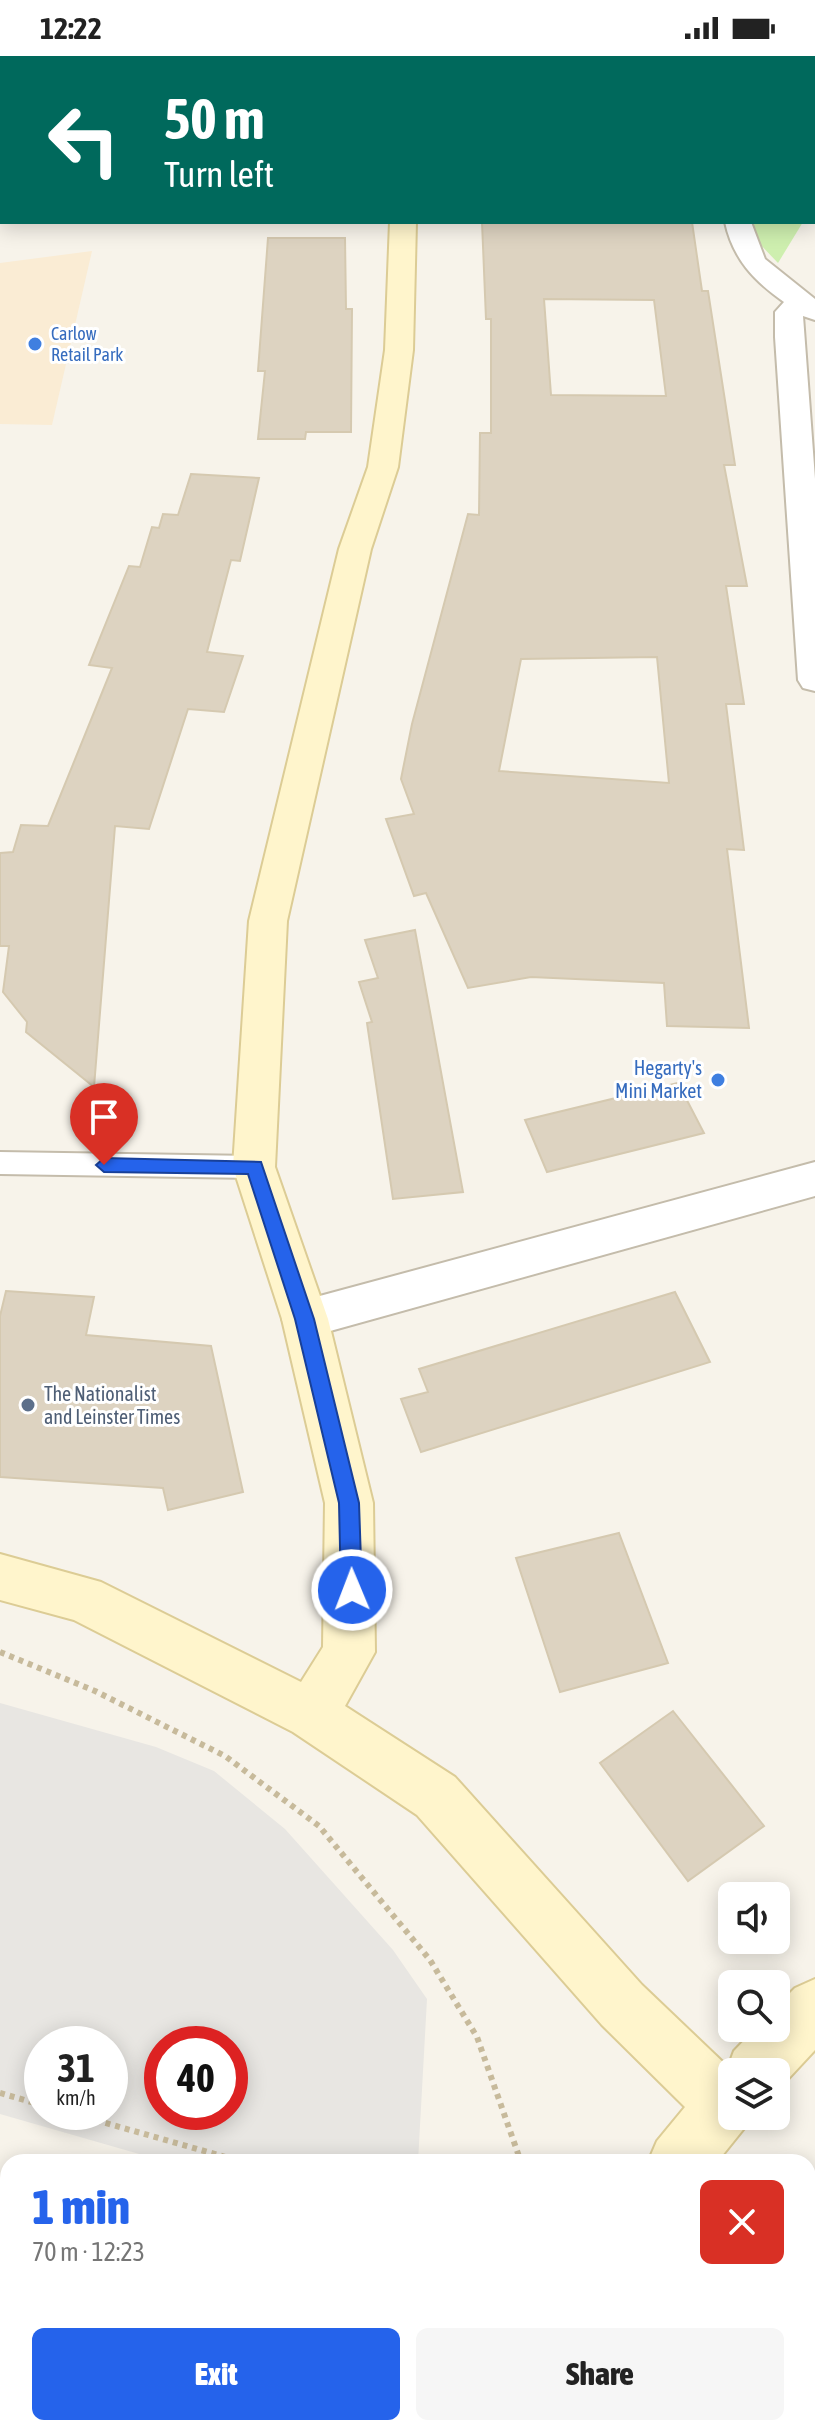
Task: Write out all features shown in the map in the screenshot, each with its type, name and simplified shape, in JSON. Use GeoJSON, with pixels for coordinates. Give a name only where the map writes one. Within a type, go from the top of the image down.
{"type":"FeatureCollection","features":[{"type":"Feature","properties":{"kind":"street"},"geometry":{"type":"LineString","coordinates":[[311,1714],[349,1652],[349,1503],[305,1319],[254,1167],[268,921],[355,549],[383,467],[399,350],[403,224]]}},
{"type":"Feature","properties":{"kind":"street"},"geometry":{"type":"LineString","coordinates":[[738,224],[741,246],[755,266],[808,307]]}},
{"type":"Feature","properties":{"kind":"street"},"geometry":{"type":"LineString","coordinates":[[808,307],[789,312],[789,337],[815,680]]}},
{"type":"Feature","properties":{"kind":"street"},"geometry":{"type":"LineString","coordinates":[[305,1319],[815,1179]]}},
{"type":"Feature","properties":{"kind":"street"},"geometry":{"type":"LineString","coordinates":[[0,1577],[83,1599],[311,1714],[436,1796],[622,2005],[718,2077]]}},
{"type":"Feature","properties":{"kind":"street"},"geometry":{"type":"LineString","coordinates":[[768,2058],[815,2008]]}},
{"type":"Feature","properties":{"kind":"street"},"geometry":{"type":"LineString","coordinates":[[685,2154],[718,2114]]}},
{"type":"Feature","properties":{"kind":"lane"},"geometry":{"type":"LineString","coordinates":[[0,1163],[254,1167]]}},
{"type":"Feature","properties":{"kind":"path"},"geometry":{"type":"LineString","coordinates":[[0,1652],[95,1691],[225,1756],[319,1826],[430,1960],[470,2024],[497,2089],[518,2154]]}},
{"type":"Feature","properties":{"kind":"path"},"geometry":{"type":"LineString","coordinates":[[0,2093],[24,2100]]}},
{"type":"Feature","properties":{"kind":"path"},"geometry":{"type":"LineString","coordinates":[[128,2129],[215,2154]]}},
{"type":"Feature","properties":{"kind":"shaded area","name":"Carlow Retail Park"},"geometry":{"type":"Polygon","coordinates":[[[92,251],[52,425],[0,424],[0,263],[92,251]]]}},
{"type":"Feature","properties":{"kind":"shaded area"},"geometry":{"type":"Polygon","coordinates":[[[0,1703],[156,1747],[214,1771],[285,1829],[393,1950],[427,1999],[418,2154],[139,2154],[56,2130],[128,2130],[128,2026],[24,2026],[24,2121],[0,2114],[0,1703]]]}},
{"type":"Feature","properties":{"kind":"green space"},"geometry":{"type":"Polygon","coordinates":[[[752,224],[802,224],[778,263],[754,238],[752,224]]]}},
{"type":"Feature","properties":{"kind":"building"},"geometry":{"type":"Polygon","coordinates":[[[482,224],[692,224],[702,291],[708,291],[735,465],[724,465],[747,586],[726,586],[744,704],[726,704],[744,850],[727,849],[749,1028],[667,1026],[664,983],[531,977],[468,988],[426,893],[414,896],[386,819],[414,814],[401,779],[412,724],[468,514],[479,515],[480,433],[491,433],[491,319],[486,319],[482,224]],[[544,299],[551,395],[666,396],[654,300],[544,299]],[[657,657],[521,659],[499,771],[669,783],[657,657]]]}},
{"type":"Feature","properties":{"kind":"building"},"geometry":{"type":"Polygon","coordinates":[[[268,238],[345,238],[346,309],[352,309],[351,432],[306,432],[305,439],[258,439],[265,371],[258,371],[268,238]]]}},
{"type":"Feature","properties":{"kind":"building"},"geometry":{"type":"Polygon","coordinates":[[[191,474],[259,478],[240,561],[231,560],[207,652],[243,656],[224,712],[188,709],[149,829],[115,826],[94,1087],[26,1032],[27,1022],[3,992],[9,946],[0,946],[0,853],[13,852],[21,825],[48,826],[112,668],[89,665],[129,566],[140,567],[152,527],[159,528],[163,514],[178,515],[191,474]]]}},
{"type":"Feature","properties":{"kind":"building"},"geometry":{"type":"Polygon","coordinates":[[[415,930],[463,1192],[393,1199],[367,1023],[372,1022],[359,982],[378,978],[365,940],[415,930]]]}},
{"type":"Feature","properties":{"kind":"building"},"geometry":{"type":"Polygon","coordinates":[[[678,1083],[704,1133],[547,1172],[525,1120],[678,1083]]]}},
{"type":"Feature","properties":{"kind":"building"},"geometry":{"type":"Polygon","coordinates":[[[6,1291],[94,1297],[86,1335],[211,1346],[243,1492],[168,1510],[163,1488],[0,1477],[0,1316],[6,1291]]]}},
{"type":"Feature","properties":{"kind":"building"},"geometry":{"type":"Polygon","coordinates":[[[675,1292],[710,1362],[421,1452],[401,1399],[428,1392],[419,1369],[675,1292]]]}},
{"type":"Feature","properties":{"kind":"building"},"geometry":{"type":"Polygon","coordinates":[[[619,1533],[668,1663],[560,1692],[516,1558],[619,1533]]]}},
{"type":"Feature","properties":{"kind":"building"},"geometry":{"type":"Polygon","coordinates":[[[673,1711],[764,1826],[688,1881],[600,1763],[673,1711]]]}},
{"type":"Feature","properties":{"kind":"place","name":"Carlow Retail Park"},"geometry":{"type":"Point","coordinates":[35,344]}},
{"type":"Feature","properties":{"kind":"place","name":"Hegarty's Mini Market"},"geometry":{"type":"Point","coordinates":[718,1080]}},
{"type":"Feature","properties":{"kind":"place","name":"The Nationalist and Leinster Times"},"geometry":{"type":"Point","coordinates":[28,1405]}},
{"type":"Feature","properties":{"kind":"route"},"geometry":{"type":"LineString","coordinates":[[104,1165],[254,1167],[305,1319],[349,1503],[352,1590]]}}]}
